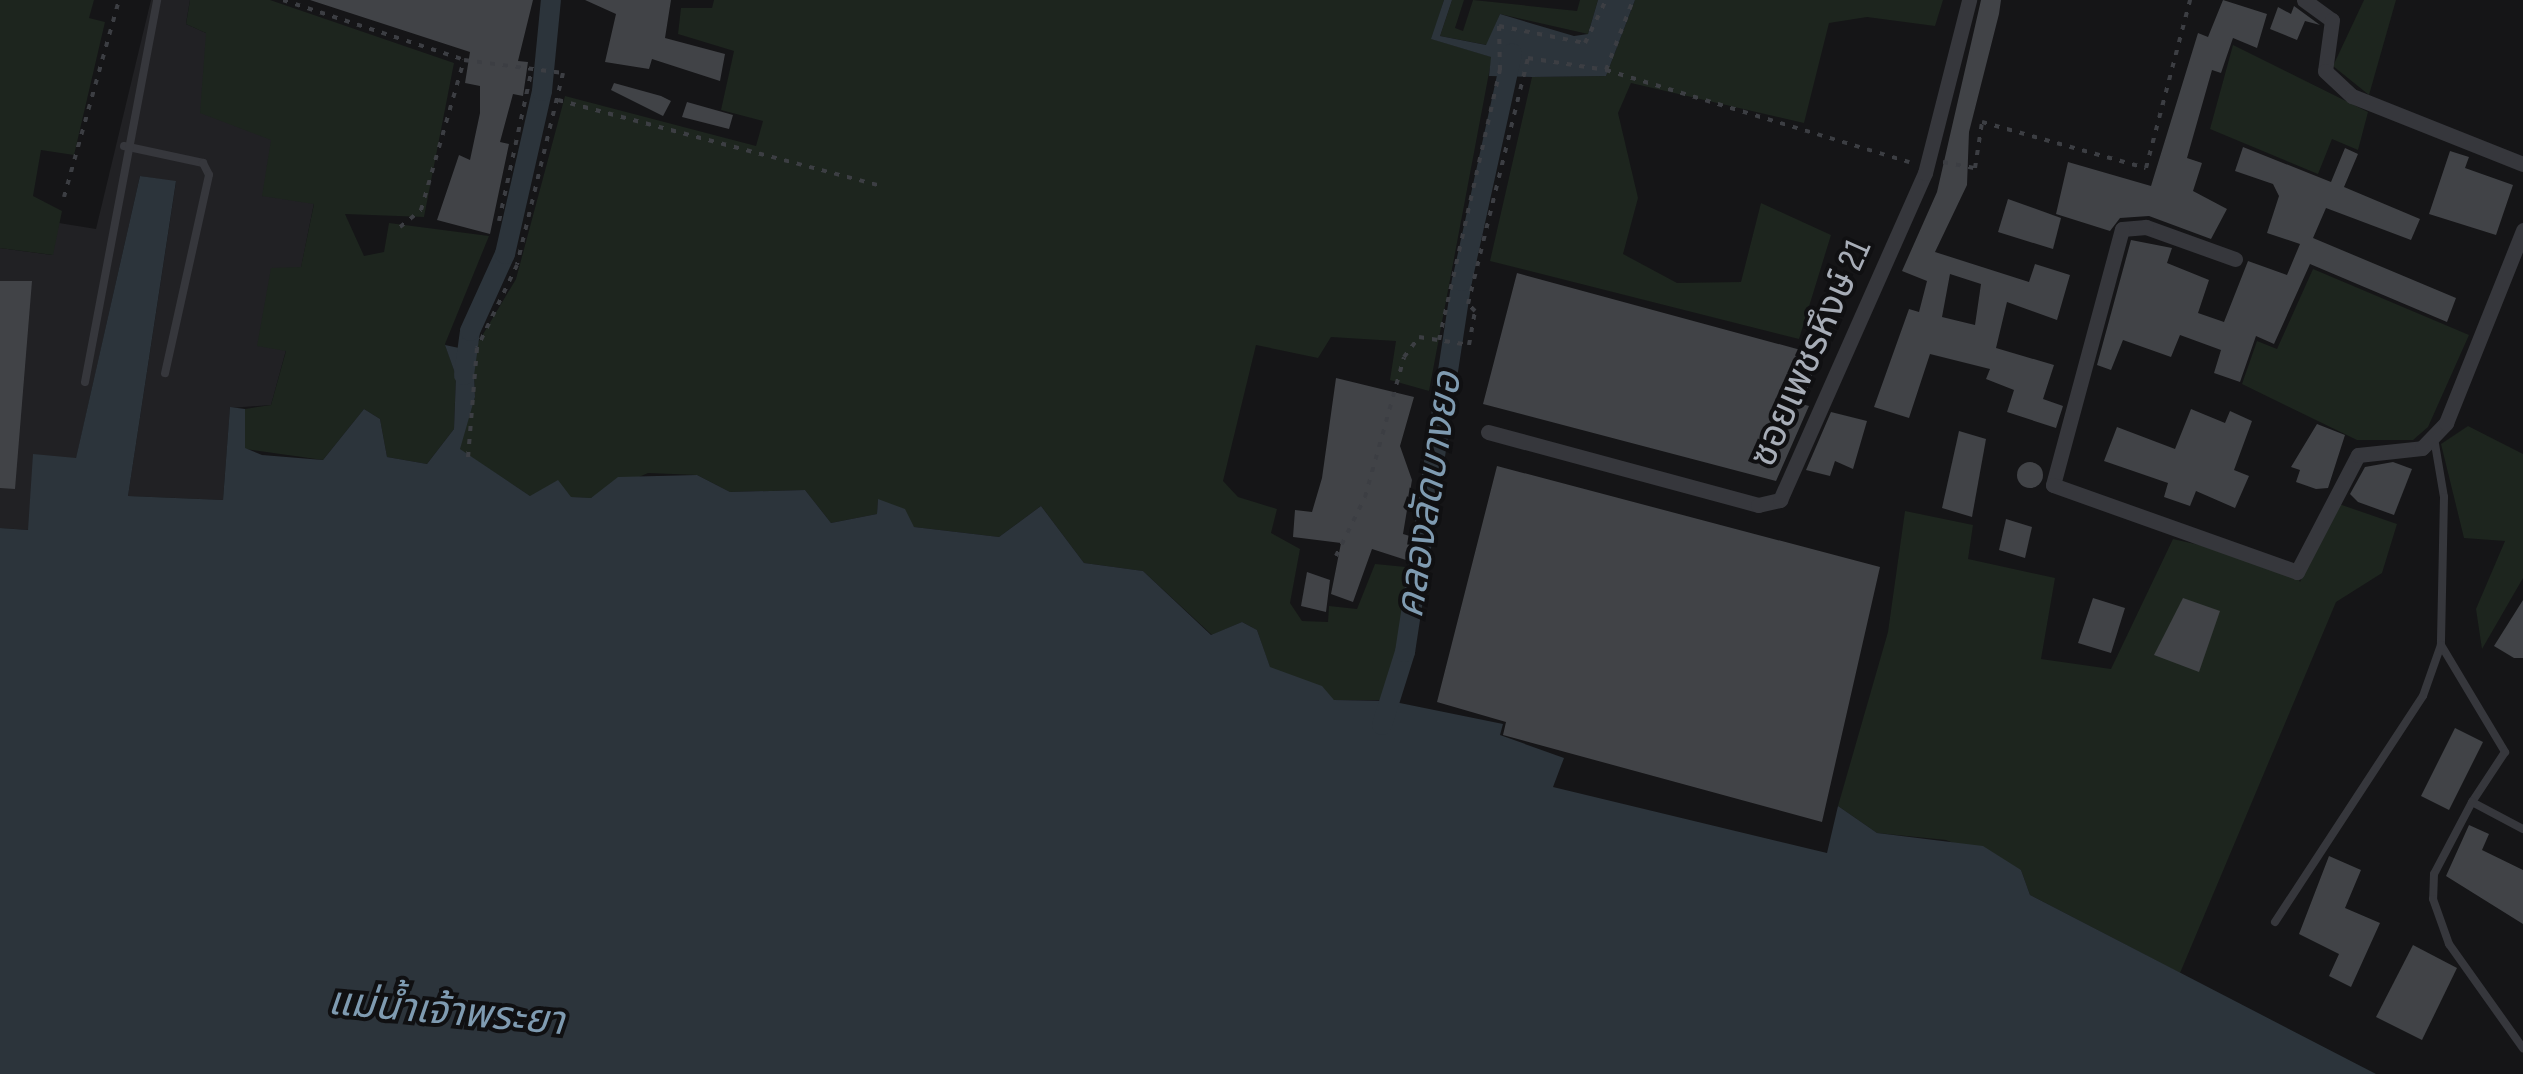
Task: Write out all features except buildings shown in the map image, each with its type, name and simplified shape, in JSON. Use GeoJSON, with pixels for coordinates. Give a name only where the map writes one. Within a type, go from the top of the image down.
{"type":"FeatureCollection","features":[{"type":"Feature","properties":{"kind":"street","name":"ซอยเพชรหึงษ์ 21"},"geometry":{"type":"LineString","coordinates":[[1488,432],[1758,505],[1780,500],[1927,164],[1969,0]]}},
{"type":"Feature","properties":{"kind":"street"},"geometry":{"type":"LineString","coordinates":[[2304,0],[2332,20],[2324,71],[2352,96],[2523,164]]}},
{"type":"Feature","properties":{"kind":"street"},"geometry":{"type":"LineString","coordinates":[[2234,259],[2146,227],[2122,229],[2054,485],[2297,572],[2358,455],[2402,454],[2433,436],[2523,230]]}},
{"type":"Feature","properties":{"kind":"lane"},"geometry":{"type":"LineString","coordinates":[[85,382],[124,146],[157,0]]}},
{"type":"Feature","properties":{"kind":"lane"},"geometry":{"type":"LineString","coordinates":[[124,146],[202,163],[208,175],[165,373]]}},
{"type":"Feature","properties":{"kind":"lane"},"geometry":{"type":"LineString","coordinates":[[2275,922],[2423,696],[2441,645],[2444,497],[2433,436]]}},
{"type":"Feature","properties":{"kind":"lane"},"geometry":{"type":"LineString","coordinates":[[2441,645],[2506,752],[2472,802],[2434,874],[2433,899],[2449,944],[2523,1048]]}},
{"type":"Feature","properties":{"kind":"lane"},"geometry":{"type":"LineString","coordinates":[[2472,802],[2523,829]]}},
{"type":"Feature","properties":{"kind":"path"},"geometry":{"type":"LineString","coordinates":[[64,197],[119,0]]}},
{"type":"Feature","properties":{"kind":"path"},"geometry":{"type":"LineString","coordinates":[[283,0],[464,60],[563,73],[517,265],[477,348],[468,458]]}},
{"type":"Feature","properties":{"kind":"path"},"geometry":{"type":"LineString","coordinates":[[1439,340],[1500,70],[1499,26],[1585,43],[1606,0]]}},
{"type":"Feature","properties":{"kind":"path"},"geometry":{"type":"LineString","coordinates":[[1606,70],[1633,0]]}},
{"type":"Feature","properties":{"kind":"path"},"geometry":{"type":"LineString","coordinates":[[1336,556],[1365,497],[1404,357],[1419,337],[1469,345],[1475,311],[1468,304],[1516,133],[1521,63],[1606,70],[1927,164],[1974,168],[1982,122],[2146,168],[2190,0]]}},
{"type":"Feature","properties":{"kind":"path"},"geometry":{"type":"LineString","coordinates":[[400,227],[421,210],[464,60]]}},
{"type":"Feature","properties":{"kind":"path"},"geometry":{"type":"LineString","coordinates":[[500,222],[532,70]]}},
{"type":"Feature","properties":{"kind":"path"},"geometry":{"type":"LineString","coordinates":[[558,100],[884,187]]}},
{"type":"Feature","properties":{"kind":"shaded area"},"geometry":{"type":"Polygon","coordinates":[[[0,0],[94,0],[89,18],[105,22],[74,155],[41,150],[33,196],[62,211],[53,255],[0,248],[0,0]]]}},
{"type":"Feature","properties":{"kind":"shaded area"},"geometry":{"type":"Polygon","coordinates":[[[151,0],[190,0],[186,24],[206,33],[314,203],[301,268],[271,268],[286,350],[271,405],[230,408],[223,500],[128,496],[176,182],[140,176],[76,459],[28,530],[0,528],[0,248],[52,255],[59,223],[96,229],[151,0]]]}},
{"type":"Feature","properties":{"kind":"shaded area"},"geometry":{"type":"Polygon","coordinates":[[[190,0],[270,0],[454,63],[424,217],[345,214],[364,256],[384,252],[389,223],[489,236],[445,344],[456,376],[454,429],[427,464],[387,457],[380,419],[364,409],[323,460],[245,449],[245,409],[271,405],[286,351],[257,346],[271,268],[301,267],[314,204],[262,196],[271,140],[200,113],[206,33],[186,24],[190,0]]]}},
{"type":"Feature","properties":{"kind":"shaded area"},"geometry":{"type":"Polygon","coordinates":[[[714,0],[1444,0],[1432,39],[1492,57],[1429,391],[1390,380],[1396,341],[1331,337],[1318,358],[1256,345],[1223,481],[1238,497],[1277,509],[1271,533],[1300,549],[1290,603],[1302,621],[1328,622],[1329,606],[1357,609],[1375,564],[1406,567],[1404,631],[1382,700],[1334,700],[1270,668],[1257,630],[1242,622],[1212,635],[1143,571],[1084,563],[1041,506],[999,537],[914,527],[878,500],[877,514],[831,523],[805,490],[730,492],[697,475],[648,473],[591,498],[530,496],[459,449],[475,397],[473,351],[516,279],[565,96],[756,146],[763,121],[721,110],[734,51],[678,34],[681,8],[712,8],[714,0]]]}},
{"type":"Feature","properties":{"kind":"shaded area"},"geometry":{"type":"Polygon","coordinates":[[[1452,0],[1464,0],[1455,28],[1463,31],[1473,0],[1577,11],[1580,0],[1598,0],[1588,34],[1500,14],[1487,45],[1440,36],[1452,0]]]}},
{"type":"Feature","properties":{"kind":"shaded area"},"geometry":{"type":"Polygon","coordinates":[[[1635,0],[1943,0],[1935,26],[1867,17],[1829,23],[1804,123],[1631,83],[1618,113],[1638,198],[1623,254],[1677,283],[1741,282],[1761,203],[1831,235],[1799,339],[1490,261],[1532,77],[1606,76],[1635,0]]]}},
{"type":"Feature","properties":{"kind":"shaded area"},"geometry":{"type":"Polygon","coordinates":[[[2364,0],[2396,0],[2369,95],[2333,66],[2364,0]]]}},
{"type":"Feature","properties":{"kind":"shaded area"},"geometry":{"type":"Polygon","coordinates":[[[2233,45],[2368,112],[2358,150],[2332,139],[2318,174],[2210,129],[2233,45]]]}},
{"type":"Feature","properties":{"kind":"shaded area"},"geometry":{"type":"Polygon","coordinates":[[[2313,269],[2469,335],[2428,427],[2413,440],[2357,440],[2242,384],[2257,341],[2277,349],[2313,269]]]}},
{"type":"Feature","properties":{"kind":"shaded area"},"geometry":{"type":"Polygon","coordinates":[[[2468,426],[2523,454],[2523,578],[2482,649],[2476,609],[2505,541],[2464,538],[2441,444],[2468,426]]]}},
{"type":"Feature","properties":{"kind":"shaded area"},"geometry":{"type":"Polygon","coordinates":[[[2336,503],[2397,524],[2382,573],[2336,602],[2180,973],[2030,895],[2021,870],[1946,840],[1877,833],[1838,806],[1888,632],[1905,511],[1973,525],[1968,559],[2055,578],[2041,659],[2111,669],[2173,539],[2293,566],[2300,582],[2336,503]]]}},
{"type":"Feature","properties":{"kind":"water"},"geometry":{"type":"Polygon","coordinates":[[[1444,0],[1452,0],[1440,36],[1486,45],[1500,14],[1574,36],[1588,34],[1598,0],[1635,0],[1606,76],[1532,77],[1489,76],[1491,57],[1431,39],[1444,0]]]}},
{"type":"Feature","properties":{"kind":"water","name":"แม่น้ำเจ้าพระยา"},"geometry":{"type":"Polygon","coordinates":[[[140,176],[176,181],[128,496],[223,500],[230,407],[245,409],[245,448],[262,455],[323,460],[364,409],[380,419],[387,457],[427,464],[454,429],[456,376],[445,345],[473,351],[475,397],[460,449],[530,496],[558,480],[571,497],[591,498],[618,477],[697,475],[730,492],[805,490],[831,523],[877,514],[878,499],[905,509],[914,527],[999,537],[1041,506],[1084,563],[1143,571],[1211,635],[1242,622],[1257,630],[1270,667],[1322,686],[1334,700],[1390,701],[1503,724],[1500,735],[1564,758],[1553,787],[1827,853],[1838,806],[1877,833],[1983,846],[2021,870],[2030,895],[2376,1074],[0,1074],[0,528],[28,530],[33,454],[76,458],[140,176]]]}},
{"type":"Feature","properties":{"kind":"waterway"},"geometry":{"type":"LineString","coordinates":[[464,375],[470,331],[505,254],[542,91],[551,0]]}},
{"type":"Feature","properties":{"kind":"waterway","name":"คลองลัดบางยอ"},"geometry":{"type":"LineString","coordinates":[[1382,725],[1405,652],[1462,281],[1512,53]]}}]}
